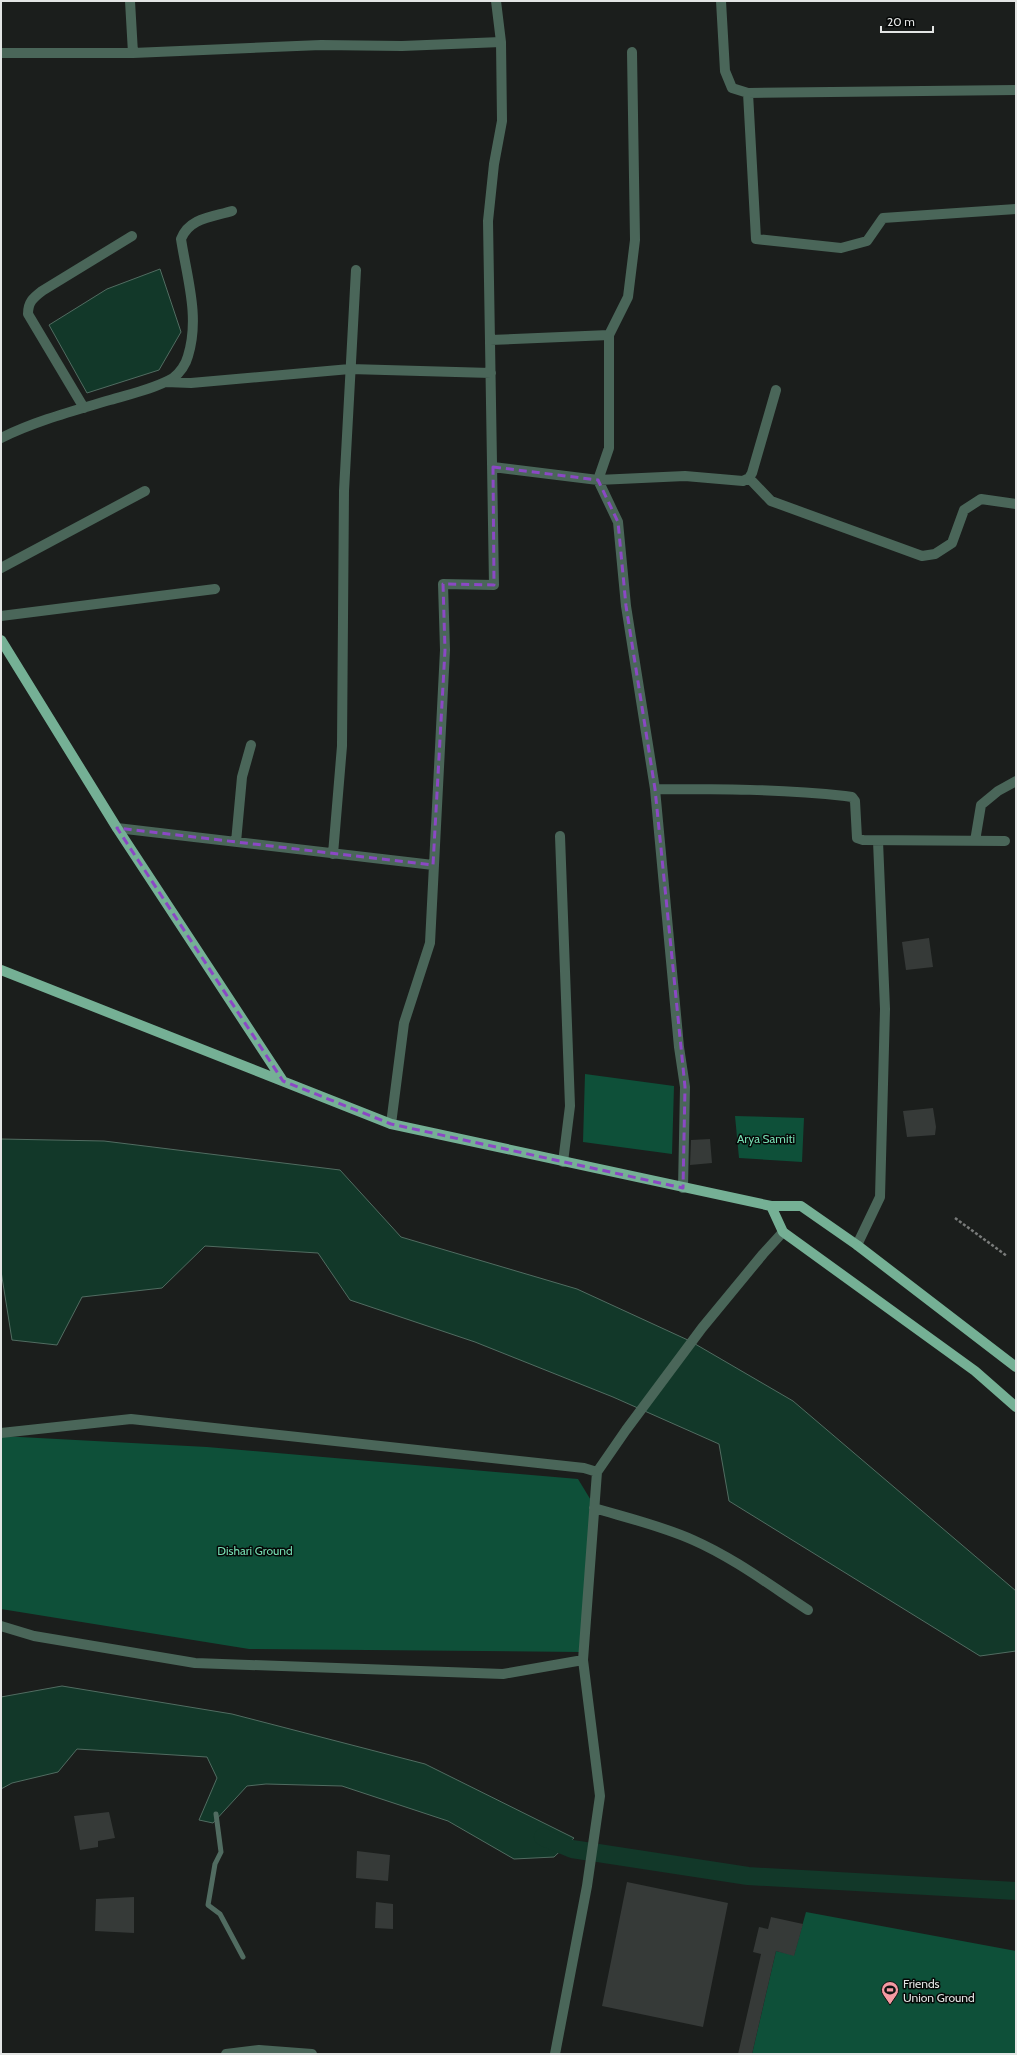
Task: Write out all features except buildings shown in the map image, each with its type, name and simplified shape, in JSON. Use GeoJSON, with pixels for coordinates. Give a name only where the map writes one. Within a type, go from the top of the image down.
{"type":"FeatureCollection","features":[{"type":"Feature","properties":{"kind":"main road"},"geometry":{"type":"LineString","coordinates":[[1,640],[117,828],[283,1081]]}},
{"type":"Feature","properties":{"kind":"main road"},"geometry":{"type":"LineString","coordinates":[[1,970],[391,1124],[771,1206],[801,1206],[857,1245],[1016,1367]]}},
{"type":"Feature","properties":{"kind":"main road"},"geometry":{"type":"LineString","coordinates":[[771,1206],[784,1232],[975,1371],[1016,1408]]}},
{"type":"Feature","properties":{"kind":"street"},"geometry":{"type":"LineString","coordinates":[[130,1],[133,53]]}},
{"type":"Feature","properties":{"kind":"street"},"geometry":{"type":"LineString","coordinates":[[391,1124],[404,1023],[430,943],[444,650],[443,584],[494,585],[488,221],[494,164],[502,121],[501,42],[496,1]]}},
{"type":"Feature","properties":{"kind":"street"},"geometry":{"type":"LineString","coordinates":[[721,1],[725,71],[727,80],[732,88],[748,93],[1016,90]]}},
{"type":"Feature","properties":{"kind":"street"},"geometry":{"type":"LineString","coordinates":[[1,53],[133,53],[321,45],[402,46],[501,42]]}},
{"type":"Feature","properties":{"kind":"street"},"geometry":{"type":"LineString","coordinates":[[632,52],[635,240],[628,297],[609,335],[609,448],[598,480],[618,522],[626,606],[655,789],[679,1047],[685,1087],[683,1188]]}},
{"type":"Feature","properties":{"kind":"street"},"geometry":{"type":"LineString","coordinates":[[748,93],[756,239],[841,248],[867,241],[883,218],[1016,209]]}},
{"type":"Feature","properties":{"kind":"street"},"geometry":{"type":"LineString","coordinates":[[1,438],[61,414],[128,395],[163,382],[173,377],[183,368],[188,357],[192,339],[193,306],[181,239],[184,231],[192,223],[232,211]]}},
{"type":"Feature","properties":{"kind":"street"},"geometry":{"type":"LineString","coordinates":[[84,408],[28,314],[28,306],[31,299],[42,291],[132,236]]}},
{"type":"Feature","properties":{"kind":"street"},"geometry":{"type":"LineString","coordinates":[[333,854],[342,746],[344,491],[356,270]]}},
{"type":"Feature","properties":{"kind":"street"},"geometry":{"type":"LineString","coordinates":[[490,340],[609,335]]}},
{"type":"Feature","properties":{"kind":"street"},"geometry":{"type":"LineString","coordinates":[[163,382],[191,383],[350,369],[491,373]]}},
{"type":"Feature","properties":{"kind":"street"},"geometry":{"type":"LineString","coordinates":[[749,478],[776,390]]}},
{"type":"Feature","properties":{"kind":"street"},"geometry":{"type":"LineString","coordinates":[[493,468],[598,480],[685,476],[736,481],[749,478]]}},
{"type":"Feature","properties":{"kind":"street"},"geometry":{"type":"LineString","coordinates":[[749,478],[771,501],[922,556],[935,554],[952,543],[964,510],[981,499],[1016,504]]}},
{"type":"Feature","properties":{"kind":"street"},"geometry":{"type":"LineString","coordinates":[[1,568],[145,491]]}},
{"type":"Feature","properties":{"kind":"street"},"geometry":{"type":"LineString","coordinates":[[1,616],[215,589]]}},
{"type":"Feature","properties":{"kind":"street"},"geometry":{"type":"LineString","coordinates":[[236,842],[242,777],[251,745]]}},
{"type":"Feature","properties":{"kind":"street"},"geometry":{"type":"LineString","coordinates":[[975,841],[981,805],[998,791],[1016,781]]}},
{"type":"Feature","properties":{"kind":"street"},"geometry":{"type":"LineString","coordinates":[[655,789],[748,788],[793,790],[852,797],[855,801],[856,808],[857,838],[862,840],[1006,841]]}},
{"type":"Feature","properties":{"kind":"street"},"geometry":{"type":"LineString","coordinates":[[117,828],[433,865]]}},
{"type":"Feature","properties":{"kind":"street"},"geometry":{"type":"LineString","coordinates":[[560,836],[570,1106],[563,1162]]}},
{"type":"Feature","properties":{"kind":"street"},"geometry":{"type":"LineString","coordinates":[[857,1245],[880,1197],[885,1009],[878,841]]}},
{"type":"Feature","properties":{"kind":"street"},"geometry":{"type":"LineString","coordinates":[[555,2054],[588,1886],[600,1796],[583,1660],[598,1472],[626,1430],[702,1328],[763,1254],[784,1232]]}},
{"type":"Feature","properties":{"kind":"street"},"geometry":{"type":"LineString","coordinates":[[1,1433],[131,1418],[576,1467],[598,1472]]}},
{"type":"Feature","properties":{"kind":"street"},"geometry":{"type":"LineString","coordinates":[[594,1508],[661,1527],[693,1540],[718,1552],[808,1610]]}},
{"type":"Feature","properties":{"kind":"street"},"geometry":{"type":"LineString","coordinates":[[1,1626],[34,1636],[195,1663],[334,1670],[503,1674],[583,1660]]}},
{"type":"Feature","properties":{"kind":"street"},"geometry":{"type":"LineString","coordinates":[[226,2054],[259,2050],[312,2054]]}},
{"type":"Feature","properties":{"kind":"path"},"geometry":{"type":"LineString","coordinates":[[955,1218],[1007,1256]]}},
{"type":"Feature","properties":{"kind":"highlighted area"},"geometry":{"type":"Polygon","coordinates":[[[493,467],[598,480],[618,522],[626,606],[655,789],[685,1087],[683,1188],[391,1124],[283,1081],[117,828],[433,865],[445,650],[443,584],[494,585],[493,467]]]}},
{"type":"Feature","properties":{"kind":"green space"},"geometry":{"type":"Polygon","coordinates":[[[585,1074],[674,1086],[672,1154],[583,1142],[585,1074]]]}},
{"type":"Feature","properties":{"kind":"green space","name":"Arya Samiti"},"geometry":{"type":"Polygon","coordinates":[[[735,1116],[804,1118],[802,1162],[739,1158],[735,1116]]]}},
{"type":"Feature","properties":{"kind":"green space","name":"Dishari Ground"},"geometry":{"type":"Polygon","coordinates":[[[1,1436],[207,1447],[578,1479],[592,1502],[581,1652],[249,1649],[1,1609],[1,1436]]]}},
{"type":"Feature","properties":{"kind":"green space","name":"Friends Union Ground"},"geometry":{"type":"Polygon","coordinates":[[[806,1912],[1016,1951],[1016,2054],[752,2054],[776,1951],[794,1955],[806,1912]]]}},
{"type":"Feature","properties":{"kind":"shaded area"},"geometry":{"type":"Polygon","coordinates":[[[160,269],[181,332],[159,370],[87,393],[49,325],[107,289],[160,269]]]}},
{"type":"Feature","properties":{"kind":"shaded area"},"geometry":{"type":"Polygon","coordinates":[[[1,1139],[104,1141],[340,1170],[401,1237],[577,1289],[690,1341],[793,1401],[1016,1591],[1016,1651],[980,1656],[729,1501],[719,1444],[613,1397],[475,1342],[350,1300],[318,1253],[205,1246],[162,1288],[82,1297],[57,1345],[12,1340],[1,1271],[1,1139]]]}},
{"type":"Feature","properties":{"kind":"shaded area"},"geometry":{"type":"Polygon","coordinates":[[[62,1686],[232,1714],[425,1764],[574,1838],[554,1857],[514,1859],[448,1821],[342,1786],[266,1784],[247,1786],[213,1823],[199,1820],[217,1778],[207,1757],[77,1749],[58,1772],[12,1783],[1,1789],[1,1697],[62,1686]]]}},
{"type":"Feature","properties":{"kind":"waterway"},"geometry":{"type":"LineString","coordinates":[[216,1814],[221,1852],[215,1864],[208,1905],[220,1914],[243,1957]]}},
{"type":"Feature","properties":{"kind":"waterway"},"geometry":{"type":"LineString","coordinates":[[543,1837],[572,1849],[748,1876],[1016,1891]]}},
{"type":"Feature","properties":{"kind":"place","name":"Friends Union Ground"},"geometry":{"type":"Point","coordinates":[890,2005]}}]}
